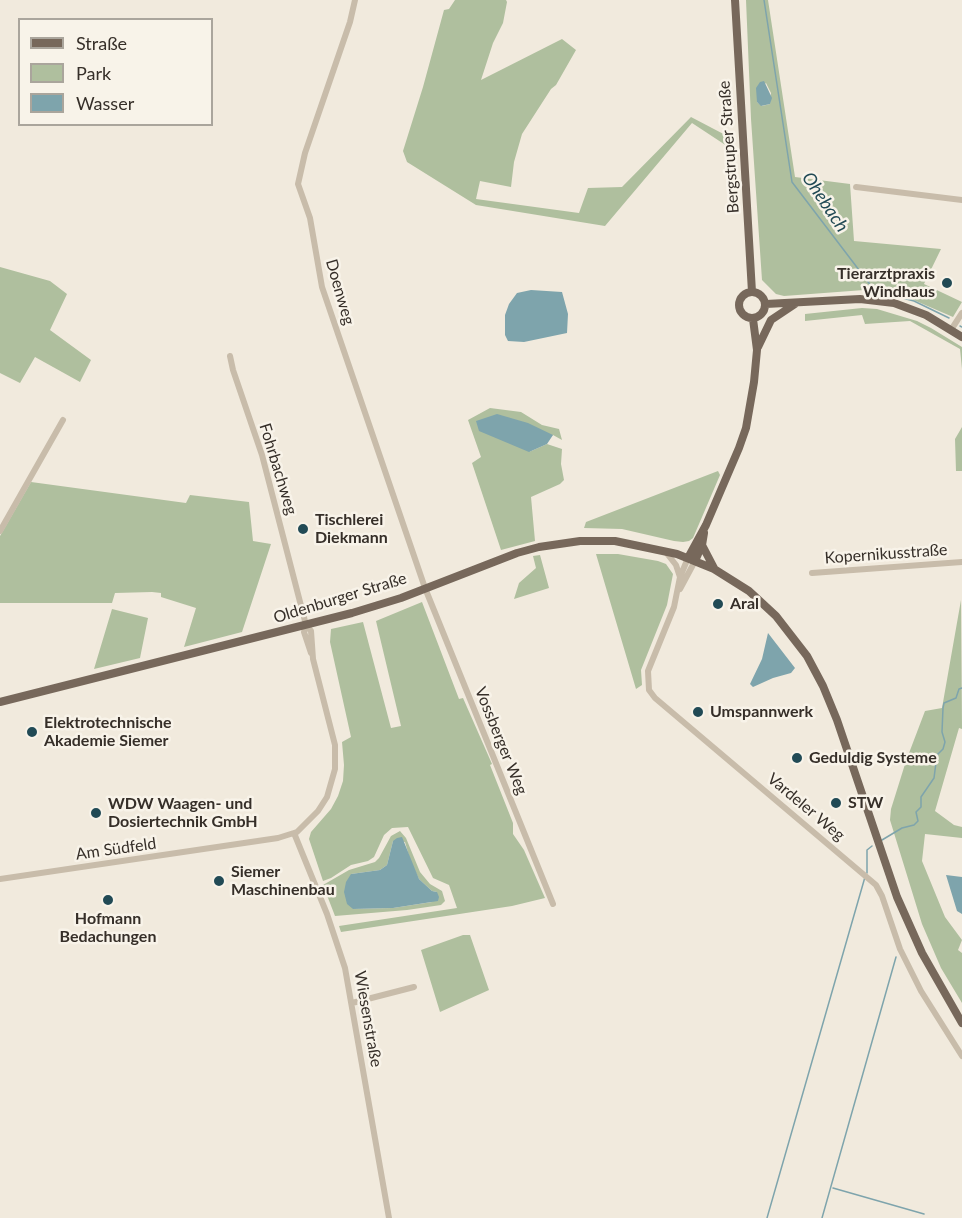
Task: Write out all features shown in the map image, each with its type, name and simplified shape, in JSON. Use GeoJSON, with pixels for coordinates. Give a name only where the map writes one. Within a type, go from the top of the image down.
{"type":"FeatureCollection","features":[{"type":"Feature","properties":{"kind":"main road","name":"Bergstruper Straße"},"geometry":{"type":"LineString","coordinates":[[735,0],[752,292]]}},
{"type":"Feature","properties":{"kind":"main road"},"geometry":{"type":"LineString","coordinates":[[752,292],[763,297],[766,304],[764,312],[753,319],[745,317],[739,306],[741,298],[752,292]]}},
{"type":"Feature","properties":{"kind":"main road"},"geometry":{"type":"LineString","coordinates":[[766,304],[860,299],[894,303],[926,315],[962,337]]}},
{"type":"Feature","properties":{"kind":"main road"},"geometry":{"type":"LineString","coordinates":[[757,350],[765,328],[771,320],[795,304]]}},
{"type":"Feature","properties":{"kind":"main road"},"geometry":{"type":"LineString","coordinates":[[691,559],[740,448],[746,428],[757,350],[753,319]]}},
{"type":"Feature","properties":{"kind":"main road"},"geometry":{"type":"LineString","coordinates":[[691,559],[702,545],[706,525]]}},
{"type":"Feature","properties":{"kind":"main road","name":"Oldenburger Straße"},"geometry":{"type":"LineString","coordinates":[[0,702],[376,606],[517,553],[558,544],[580,541],[615,541],[664,550],[691,559],[714,569],[749,591],[776,616],[816,672],[843,736],[882,858],[897,897],[922,953],[962,1023]]}},
{"type":"Feature","properties":{"kind":"main road"},"geometry":{"type":"LineString","coordinates":[[702,545],[714,569]]}},
{"type":"Feature","properties":{"kind":"street","name":"Doenweg"},"geometry":{"type":"LineString","coordinates":[[355,0],[350,22],[305,153],[298,184],[310,218],[322,287],[425,588]]}},
{"type":"Feature","properties":{"kind":"street"},"geometry":{"type":"LineString","coordinates":[[856,187],[962,200]]}},
{"type":"Feature","properties":{"kind":"street"},"geometry":{"type":"LineString","coordinates":[[951,330],[962,313]]}},
{"type":"Feature","properties":{"kind":"street","name":"Fohrbachweg"},"geometry":{"type":"LineString","coordinates":[[230,356],[262,455],[306,625]]}},
{"type":"Feature","properties":{"kind":"street"},"geometry":{"type":"LineString","coordinates":[[0,531],[63,420]]}},
{"type":"Feature","properties":{"kind":"street"},"geometry":{"type":"LineString","coordinates":[[664,550],[676,565],[680,577]]}},
{"type":"Feature","properties":{"kind":"street","name":"Vardeler Weg"},"geometry":{"type":"LineString","coordinates":[[678,595],[680,577],[691,559]]}},
{"type":"Feature","properties":{"kind":"street","name":"Vardeler Weg"},"geometry":{"type":"LineString","coordinates":[[691,559],[648,671],[649,690],[655,698],[876,885],[900,948],[921,991],[962,1056]]}},
{"type":"Feature","properties":{"kind":"street","name":"Kopernikusstraße"},"geometry":{"type":"LineString","coordinates":[[812,573],[962,562]]}},
{"type":"Feature","properties":{"kind":"street","name":"Vossberger Weg"},"geometry":{"type":"LineString","coordinates":[[425,588],[553,904]]}},
{"type":"Feature","properties":{"kind":"street","name":"Am Südfeld"},"geometry":{"type":"LineString","coordinates":[[0,879],[261,842],[294,833],[309,821],[323,805],[331,788],[335,769],[335,745],[313,659],[311,631],[306,625]]}},
{"type":"Feature","properties":{"kind":"street","name":"Wiesenstraße"},"geometry":{"type":"LineString","coordinates":[[294,833],[335,934],[345,968],[389,1218]]}},
{"type":"Feature","properties":{"kind":"street"},"geometry":{"type":"LineString","coordinates":[[352,1003],[414,987]]}},
{"type":"Feature","properties":{"kind":"green space"},"geometry":{"type":"Polygon","coordinates":[[[455,0],[506,0],[507,2],[503,23],[493,43],[481,80],[562,39],[576,50],[556,85],[551,89],[522,134],[514,162],[511,187],[480,181],[476,199],[579,213],[588,188],[622,187],[691,117],[733,139],[733,150],[692,123],[605,226],[476,205],[407,162],[403,151],[444,10],[449,9],[455,0]]]}},
{"type":"Feature","properties":{"kind":"green space"},"geometry":{"type":"Polygon","coordinates":[[[746,0],[768,0],[795,177],[850,184],[854,241],[941,249],[924,284],[962,302],[953,317],[909,298],[888,292],[864,290],[784,296],[776,294],[762,280],[746,0]],[[766,83],[757,91],[757,102],[762,106],[770,104],[771,93],[766,83]]]}},
{"type":"Feature","properties":{"kind":"green space"},"geometry":{"type":"Polygon","coordinates":[[[0,267],[50,281],[67,294],[50,330],[91,360],[80,382],[35,357],[20,383],[0,373],[0,267]]]}},
{"type":"Feature","properties":{"kind":"green space"},"geometry":{"type":"Polygon","coordinates":[[[862,308],[877,309],[917,321],[931,328],[962,347],[962,369],[960,349],[910,321],[865,324],[862,315],[805,321],[805,314],[862,308]]]}},
{"type":"Feature","properties":{"kind":"green space"},"geometry":{"type":"Polygon","coordinates":[[[490,408],[521,412],[542,425],[559,429],[562,440],[553,435],[529,452],[547,444],[562,449],[561,464],[564,480],[531,497],[535,541],[501,550],[472,463],[481,457],[468,420],[490,408]]]}},
{"type":"Feature","properties":{"kind":"green space"},"geometry":{"type":"Polygon","coordinates":[[[962,427],[962,471],[956,471],[955,439],[962,427]]]}},
{"type":"Feature","properties":{"kind":"green space"},"geometry":{"type":"Polygon","coordinates":[[[718,471],[720,475],[693,538],[689,541],[674,541],[622,529],[584,528],[586,522],[718,471]]]}},
{"type":"Feature","properties":{"kind":"green space"},"geometry":{"type":"Polygon","coordinates":[[[31,482],[186,503],[190,495],[249,502],[253,541],[271,544],[242,632],[184,647],[196,608],[161,597],[161,593],[115,593],[112,603],[0,603],[0,536],[31,482]]]}},
{"type":"Feature","properties":{"kind":"green space"},"geometry":{"type":"Polygon","coordinates":[[[596,554],[618,554],[658,561],[666,564],[673,574],[667,605],[641,670],[642,685],[636,689],[596,554]]]}},
{"type":"Feature","properties":{"kind":"green space"},"geometry":{"type":"Polygon","coordinates":[[[540,555],[549,588],[514,599],[519,583],[536,568],[533,556],[540,555]]]}},
{"type":"Feature","properties":{"kind":"green space"},"geometry":{"type":"Polygon","coordinates":[[[961,600],[962,729],[959,728],[935,811],[954,825],[962,827],[962,838],[925,834],[922,861],[945,917],[962,940],[958,950],[962,953],[962,1003],[941,968],[922,924],[890,820],[891,809],[906,761],[925,711],[942,708],[961,600]]]}},
{"type":"Feature","properties":{"kind":"green space"},"geometry":{"type":"Polygon","coordinates":[[[422,602],[459,699],[463,698],[492,764],[490,765],[513,823],[513,834],[524,850],[545,898],[512,906],[341,932],[339,926],[457,908],[449,885],[433,878],[408,827],[392,828],[384,835],[374,857],[368,861],[351,865],[323,881],[309,839],[311,832],[331,809],[338,796],[343,781],[342,742],[351,737],[330,642],[331,629],[363,622],[391,728],[401,726],[376,621],[422,602]]]}},
{"type":"Feature","properties":{"kind":"green space"},"geometry":{"type":"Polygon","coordinates":[[[112,609],[148,618],[140,658],[94,669],[112,609]]]}},
{"type":"Feature","properties":{"kind":"green space"},"geometry":{"type":"Polygon","coordinates":[[[400,831],[406,838],[420,872],[430,884],[442,891],[445,901],[441,905],[407,910],[335,916],[323,885],[349,870],[375,862],[391,836],[400,831]],[[393,841],[387,865],[380,870],[351,874],[353,909],[393,908],[432,902],[437,892],[432,891],[419,879],[411,863],[405,842],[393,841]]]}},
{"type":"Feature","properties":{"kind":"green space"},"geometry":{"type":"Polygon","coordinates":[[[463,935],[470,935],[489,990],[440,1012],[421,950],[463,935]]]}},
{"type":"Feature","properties":{"kind":"water"},"geometry":{"type":"Polygon","coordinates":[[[764,81],[772,98],[770,104],[761,106],[757,102],[756,88],[760,82],[764,81]]]}},
{"type":"Feature","properties":{"kind":"water"},"geometry":{"type":"Polygon","coordinates":[[[531,290],[562,292],[568,314],[567,333],[524,342],[508,341],[505,335],[505,315],[509,304],[517,293],[531,290]]]}},
{"type":"Feature","properties":{"kind":"water"},"geometry":{"type":"Polygon","coordinates":[[[497,414],[528,423],[553,435],[547,444],[529,452],[479,431],[476,421],[497,414]]]}},
{"type":"Feature","properties":{"kind":"water"},"geometry":{"type":"Polygon","coordinates":[[[768,633],[795,668],[791,673],[753,687],[750,684],[762,659],[768,633]]]}},
{"type":"Feature","properties":{"kind":"water"},"geometry":{"type":"Polygon","coordinates":[[[402,837],[419,879],[432,891],[437,892],[438,901],[393,908],[353,909],[347,904],[344,892],[351,874],[380,870],[387,865],[393,841],[402,837]]]}},
{"type":"Feature","properties":{"kind":"water"},"geometry":{"type":"Polygon","coordinates":[[[946,875],[962,877],[962,914],[957,911],[946,875]]]}},
{"type":"Feature","properties":{"kind":"waterway","name":"Ohebach"},"geometry":{"type":"LineString","coordinates":[[764,0],[792,182],[875,291],[914,301],[949,318]]}},
{"type":"Feature","properties":{"kind":"waterway"},"geometry":{"type":"LineString","coordinates":[[882,840],[918,821],[916,812],[921,807],[921,797],[934,778],[937,755],[943,749],[945,742],[942,732],[944,703],[956,698],[959,689],[962,688]]}},
{"type":"Feature","properties":{"kind":"waterway"},"geometry":{"type":"LineString","coordinates":[[867,873],[867,850],[872,846]]}},
{"type":"Feature","properties":{"kind":"waterway"},"geometry":{"type":"LineString","coordinates":[[767,1218],[865,877]]}},
{"type":"Feature","properties":{"kind":"waterway"},"geometry":{"type":"LineString","coordinates":[[822,1218],[896,957]]}},
{"type":"Feature","properties":{"kind":"waterway"},"geometry":{"type":"LineString","coordinates":[[833,1188],[924,1214]]}},
{"type":"Feature","properties":{"kind":"place","name":"Tierarztpraxis Windhaus"},"geometry":{"type":"Point","coordinates":[947,283]}},
{"type":"Feature","properties":{"kind":"place","name":"Tischlerei Diekmann"},"geometry":{"type":"Point","coordinates":[303,529]}},
{"type":"Feature","properties":{"kind":"place","name":"Aral"},"geometry":{"type":"Point","coordinates":[718,604]}},
{"type":"Feature","properties":{"kind":"place","name":"Umspannwerk"},"geometry":{"type":"Point","coordinates":[698,712]}},
{"type":"Feature","properties":{"kind":"place","name":"Elektrotechnische Akademie Siemer"},"geometry":{"type":"Point","coordinates":[32,732]}},
{"type":"Feature","properties":{"kind":"place","name":"Geduldig Systeme"},"geometry":{"type":"Point","coordinates":[797,758]}},
{"type":"Feature","properties":{"kind":"place","name":"STW"},"geometry":{"type":"Point","coordinates":[836,803]}},
{"type":"Feature","properties":{"kind":"place","name":"WDW Waagen- und Dosiertechnik GmbH"},"geometry":{"type":"Point","coordinates":[96,813]}},
{"type":"Feature","properties":{"kind":"place","name":"Siemer Maschinenbau"},"geometry":{"type":"Point","coordinates":[219,881]}},
{"type":"Feature","properties":{"kind":"place","name":"Hofmann Bedachungen"},"geometry":{"type":"Point","coordinates":[108,900]}}]}
